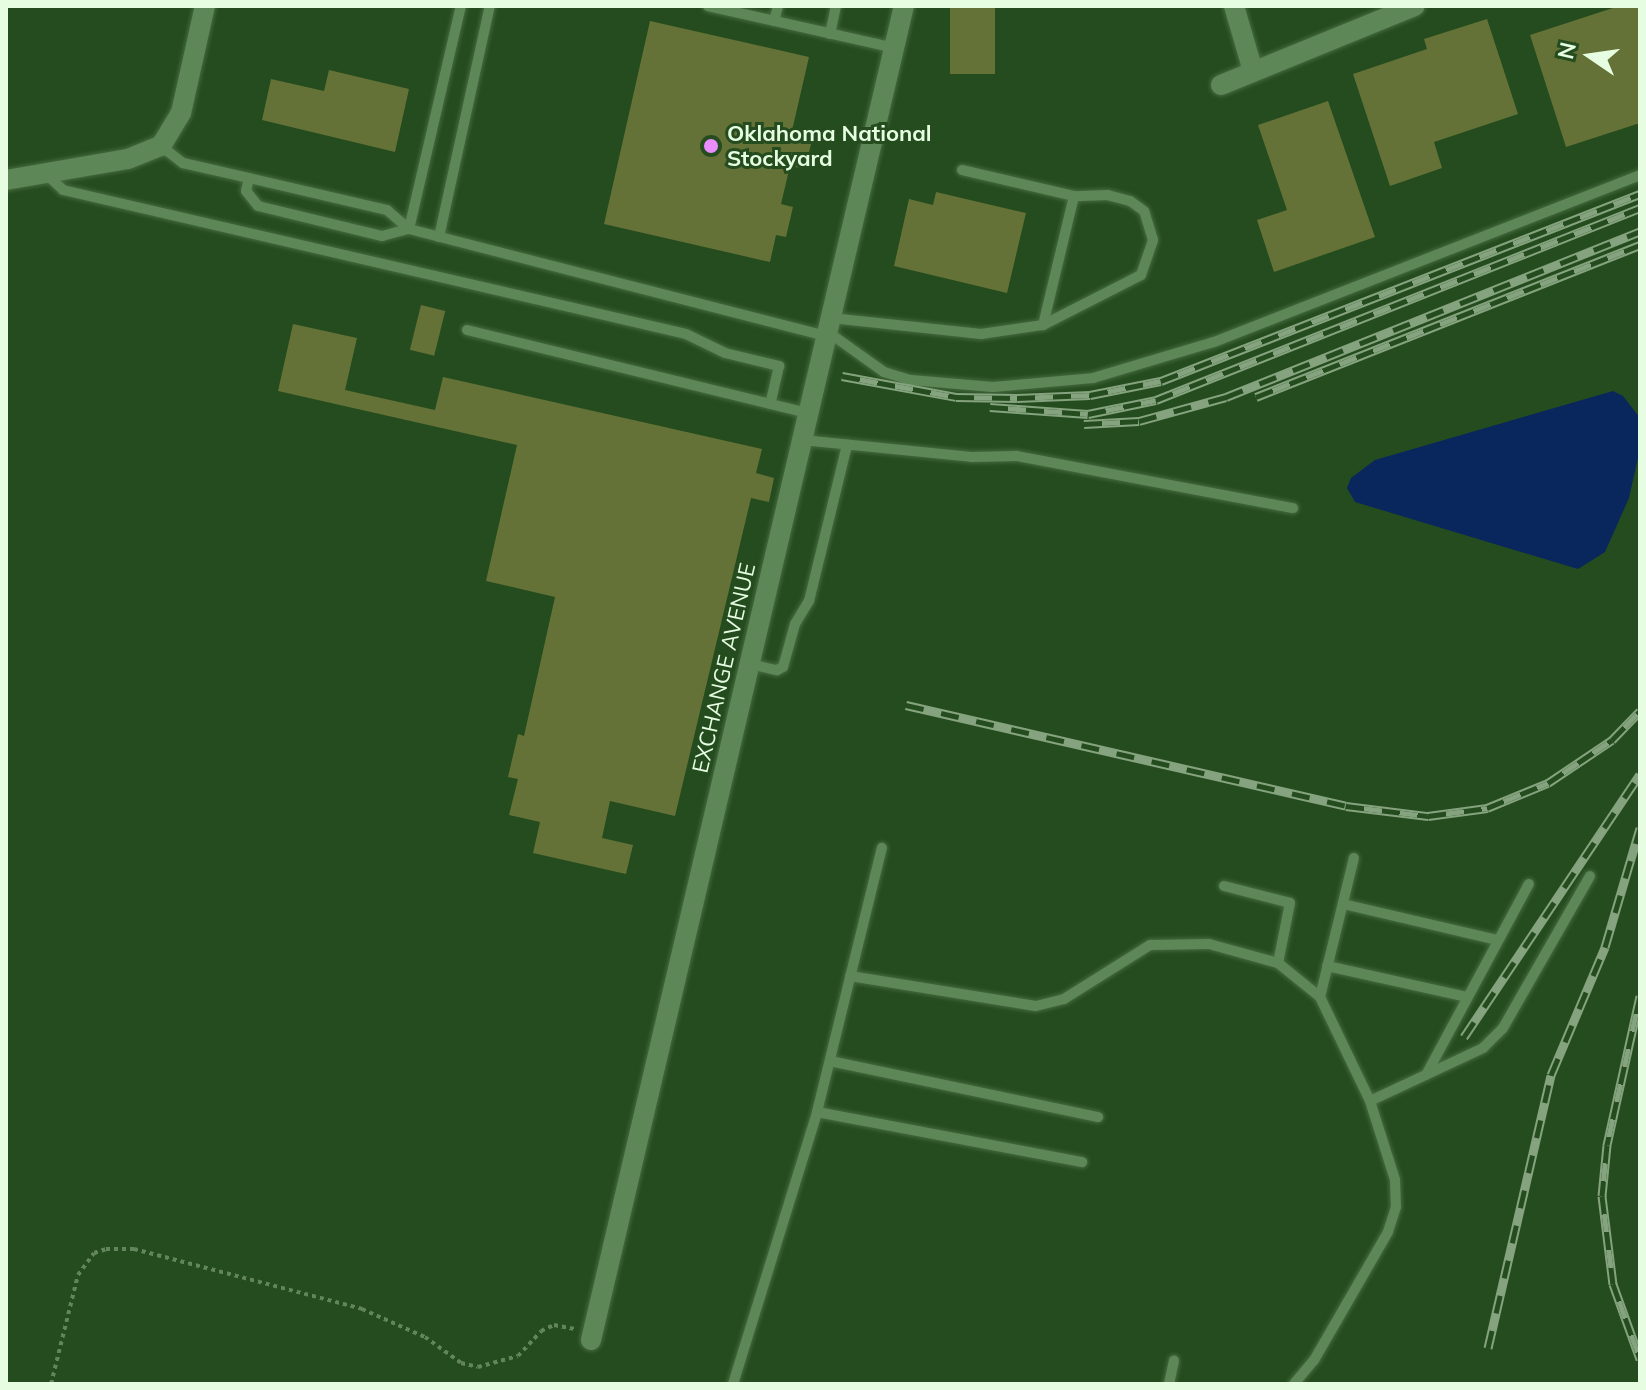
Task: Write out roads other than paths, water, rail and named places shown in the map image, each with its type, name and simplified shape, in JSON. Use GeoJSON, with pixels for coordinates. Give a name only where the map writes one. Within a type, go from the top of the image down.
{"type":"FeatureCollection","features":[{"type":"Feature","properties":{"kind":"street"},"geometry":{"type":"LineString","coordinates":[[6,180],[128,159],[161,146],[181,113],[205,6]]}},
{"type":"Feature","properties":{"kind":"street","name":"EXCHANGE AVENUE"},"geometry":{"type":"LineString","coordinates":[[592,1337],[904,6]]}},
{"type":"Feature","properties":{"kind":"street"},"geometry":{"type":"LineString","coordinates":[[1234,6],[1253,71]]}},
{"type":"Feature","properties":{"kind":"street"},"geometry":{"type":"LineString","coordinates":[[1221,85],[1415,6]]}},
{"type":"Feature","properties":{"kind":"lane"},"geometry":{"type":"LineString","coordinates":[[409,229],[461,6]]}},
{"type":"Feature","properties":{"kind":"lane"},"geometry":{"type":"LineString","coordinates":[[439,237],[490,6]]}},
{"type":"Feature","properties":{"kind":"lane"},"geometry":{"type":"LineString","coordinates":[[708,6],[894,48]]}},
{"type":"Feature","properties":{"kind":"lane"},"geometry":{"type":"LineString","coordinates":[[774,21],[778,6]]}},
{"type":"Feature","properties":{"kind":"lane"},"geometry":{"type":"LineString","coordinates":[[830,34],[836,6]]}},
{"type":"Feature","properties":{"kind":"lane"},"geometry":{"type":"LineString","coordinates":[[161,146],[183,163],[387,210],[409,229],[828,329],[981,334],[1043,325],[1127,285],[1141,275],[1151,258],[1152,223],[1144,211],[1108,195],[1074,196],[962,170]]}},
{"type":"Feature","properties":{"kind":"lane"},"geometry":{"type":"LineString","coordinates":[[46,172],[63,190],[686,334],[725,353],[779,366],[770,404]]}},
{"type":"Feature","properties":{"kind":"lane"},"geometry":{"type":"LineString","coordinates":[[828,329],[884,372],[911,380],[993,387],[1093,378],[1214,342],[1640,175]]}},
{"type":"Feature","properties":{"kind":"lane"},"geometry":{"type":"LineString","coordinates":[[249,178],[246,191],[258,206],[382,236],[409,229]]}},
{"type":"Feature","properties":{"kind":"lane"},"geometry":{"type":"LineString","coordinates":[[1043,325],[1074,196]]}},
{"type":"Feature","properties":{"kind":"lane"},"geometry":{"type":"LineString","coordinates":[[467,330],[808,413]]}},
{"type":"Feature","properties":{"kind":"lane"},"geometry":{"type":"LineString","coordinates":[[802,440],[971,457],[1017,456],[1293,508]]}},
{"type":"Feature","properties":{"kind":"lane"},"geometry":{"type":"LineString","coordinates":[[750,664],[777,670],[783,667],[795,624],[809,601],[847,445]]}},
{"type":"Feature","properties":{"kind":"lane"},"geometry":{"type":"LineString","coordinates":[[733,1384],[817,1112],[882,848]]}},
{"type":"Feature","properties":{"kind":"lane"},"geometry":{"type":"LineString","coordinates":[[1320,997],[1354,858]]}},
{"type":"Feature","properties":{"kind":"lane"},"geometry":{"type":"LineString","coordinates":[[1370,1101],[1483,1048],[1503,1028],[1590,876]]}},
{"type":"Feature","properties":{"kind":"lane"},"geometry":{"type":"LineString","coordinates":[[1425,1077],[1529,884]]}},
{"type":"Feature","properties":{"kind":"lane"},"geometry":{"type":"LineString","coordinates":[[1224,886],[1290,903],[1278,963]]}},
{"type":"Feature","properties":{"kind":"lane"},"geometry":{"type":"LineString","coordinates":[[1343,904],[1498,940]]}},
{"type":"Feature","properties":{"kind":"lane"},"geometry":{"type":"LineString","coordinates":[[850,976],[1036,1006],[1064,999],[1150,945],[1209,944],[1278,963],[1320,997],[1370,1101],[1395,1180],[1396,1207],[1388,1232],[1314,1360],[1294,1384]]}},
{"type":"Feature","properties":{"kind":"lane"},"geometry":{"type":"LineString","coordinates":[[1327,966],[1467,997]]}},
{"type":"Feature","properties":{"kind":"lane"},"geometry":{"type":"LineString","coordinates":[[830,1061],[1098,1117]]}},
{"type":"Feature","properties":{"kind":"lane"},"geometry":{"type":"LineString","coordinates":[[817,1112],[1082,1162]]}},
{"type":"Feature","properties":{"kind":"lane"},"geometry":{"type":"LineString","coordinates":[[1169,1384],[1174,1361]]}},
{"type":"Feature","properties":{"kind":"water"},"geometry":{"type":"Polygon","coordinates":[[[1613,391],[1623,396],[1640,418],[1638,458],[1629,498],[1605,552],[1578,569],[1355,502],[1347,488],[1351,478],[1375,460],[1613,391]]]}},
{"type":"Feature","properties":{"kind":"railway"},"geometry":{"type":"LineString","coordinates":[[842,376],[956,397],[1017,398],[1090,395],[1161,381],[1640,194]]}},
{"type":"Feature","properties":{"kind":"railway"},"geometry":{"type":"LineString","coordinates":[[990,407],[1088,414],[1156,400],[1640,208]]}},
{"type":"Feature","properties":{"kind":"railway"},"geometry":{"type":"LineString","coordinates":[[1084,424],[1139,421],[1226,397],[1640,231]]}},
{"type":"Feature","properties":{"kind":"railway"},"geometry":{"type":"LineString","coordinates":[[1256,397],[1640,245]]}},
{"type":"Feature","properties":{"kind":"railway"},"geometry":{"type":"LineString","coordinates":[[906,705],[1346,806],[1428,816],[1487,808],[1548,783],[1612,740],[1640,711]]}},
{"type":"Feature","properties":{"kind":"railway"},"geometry":{"type":"LineString","coordinates":[[1464,1037],[1640,774]]}},
{"type":"Feature","properties":{"kind":"railway"},"geometry":{"type":"LineString","coordinates":[[1488,1348],[1551,1075],[1605,947],[1640,828]]}},
{"type":"Feature","properties":{"kind":"railway"},"geometry":{"type":"LineString","coordinates":[[1640,996],[1607,1145],[1602,1196],[1613,1284],[1640,1359]]}},
{"type":"Feature","properties":{"kind":"place","name":"Oklahoma National Stockyard"},"geometry":{"type":"Point","coordinates":[711,146]}}]}
